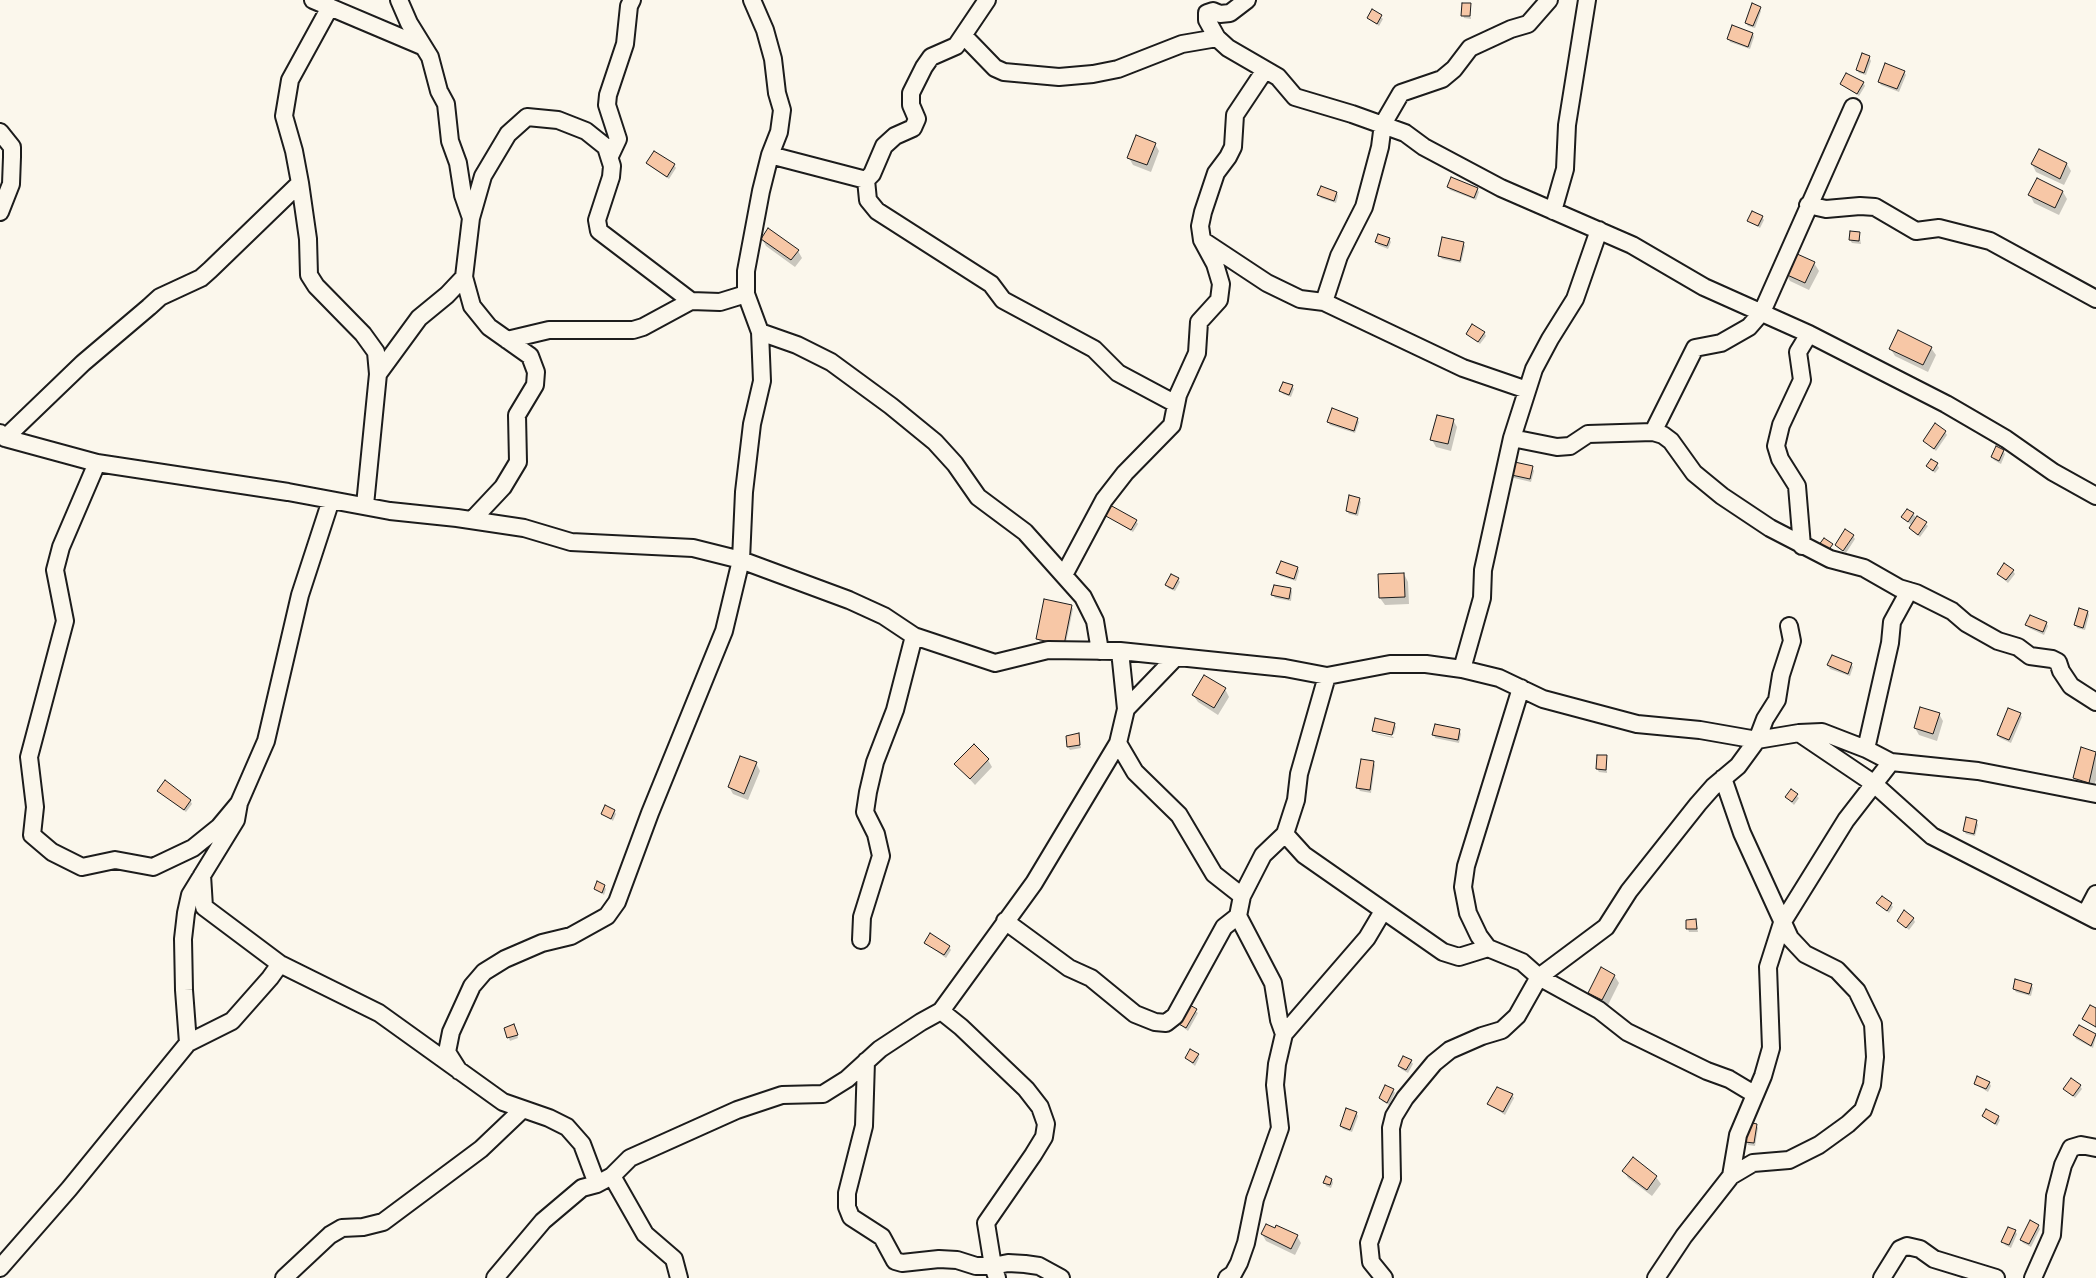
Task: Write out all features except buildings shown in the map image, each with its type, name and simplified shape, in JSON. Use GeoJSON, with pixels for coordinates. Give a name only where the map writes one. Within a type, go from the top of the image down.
{"type":"FeatureCollection","features":[{"type":"Feature","properties":{"kind":"street"},"geometry":{"type":"LineString","coordinates":[[313,0],[424,47]]}},
{"type":"Feature","properties":{"kind":"street"},"geometry":{"type":"LineString","coordinates":[[399,0],[409,23],[430,57],[439,91],[446,104],[450,141],[458,162],[463,195],[471,218]]}},
{"type":"Feature","properties":{"kind":"street"},"geometry":{"type":"LineString","coordinates":[[610,156],[618,138],[607,104],[625,44],[629,6],[632,0]]}},
{"type":"Feature","properties":{"kind":"street"},"geometry":{"type":"LineString","coordinates":[[459,1071],[447,1052],[451,1032],[472,986],[484,972],[505,959],[542,943],[571,936],[607,916],[617,902],[650,813],[724,632],[741,560],[748,454],[752,424],[762,381],[760,332],[746,294],[746,271],[752,235],[770,155],[779,132],[782,110],[777,92],[774,59],[752,0]]}},
{"type":"Feature","properties":{"kind":"street"},"geometry":{"type":"LineString","coordinates":[[866,180],[872,174],[884,146],[895,136],[913,128],[917,119],[911,105],[911,93],[924,67],[931,57],[956,46],[988,0]]}},
{"type":"Feature","properties":{"kind":"street"},"geometry":{"type":"LineString","coordinates":[[1247,0],[1230,13],[1220,14],[1213,11],[1207,13],[1207,20],[1217,38],[1228,48],[1278,77],[1295,96],[1383,124],[1405,133],[1424,147],[1501,188],[1577,223],[1599,230],[1632,245],[1704,287],[1809,334],[1946,404],[2006,439],[2053,472],[2096,496]]}},
{"type":"Feature","properties":{"kind":"street"},"geometry":{"type":"LineString","coordinates":[[1324,302],[1339,256],[1364,207],[1379,154],[1383,124],[1401,93],[1442,79],[1470,48],[1511,28],[1528,24],[1549,0]]}},
{"type":"Feature","properties":{"kind":"street"},"geometry":{"type":"LineString","coordinates":[[1553,211],[1565,169],[1567,125],[1587,0]]}},
{"type":"Feature","properties":{"kind":"street"},"geometry":{"type":"LineString","coordinates":[[330,7],[290,80],[284,100],[284,116],[294,150],[300,183],[308,239],[308,275],[316,286],[363,334],[376,352],[378,374],[365,505]]}},
{"type":"Feature","properties":{"kind":"street"},"geometry":{"type":"LineString","coordinates":[[964,36],[995,68],[1004,72],[1059,77],[1094,74],[1118,69],[1182,44],[1217,38]]}},
{"type":"Feature","properties":{"kind":"street"},"geometry":{"type":"LineString","coordinates":[[1064,575],[1104,500],[1125,473],[1172,425],[1176,404],[1196,353],[1199,322],[1219,300],[1221,284],[1215,264],[1202,240],[1200,226],[1203,212],[1216,172],[1228,157],[1232,147],[1235,115],[1265,70]]}},
{"type":"Feature","properties":{"kind":"street"},"geometry":{"type":"LineString","coordinates":[[1653,432],[1694,348],[1721,343],[1749,327],[1762,312],[1852,107]]}},
{"type":"Feature","properties":{"kind":"street"},"geometry":{"type":"LineString","coordinates":[[472,520],[504,486],[518,462],[519,438],[517,415],[535,385],[536,372],[530,356],[489,327],[472,306],[464,276],[471,218],[483,176],[508,134],[527,118],[558,120],[586,130],[606,147],[610,156],[611,177],[596,220],[599,231],[691,300],[720,302],[746,294]]}},
{"type":"Feature","properties":{"kind":"street"},"geometry":{"type":"LineString","coordinates":[[0,132],[12,147],[11,184],[0,212]]}},
{"type":"Feature","properties":{"kind":"street"},"geometry":{"type":"LineString","coordinates":[[770,155],[866,180]]}},
{"type":"Feature","properties":{"kind":"street"},"geometry":{"type":"LineString","coordinates":[[866,180],[868,200],[877,211],[990,284],[1003,300],[1094,349],[1118,373],[1176,404]]}},
{"type":"Feature","properties":{"kind":"street"},"geometry":{"type":"LineString","coordinates":[[3,435],[83,363],[160,298],[201,278],[300,183]]}},
{"type":"Feature","properties":{"kind":"street"},"geometry":{"type":"LineString","coordinates":[[1808,204],[1826,209],[1860,206],[1875,207],[1916,231],[1938,228],[1990,241],[2096,299]]}},
{"type":"Feature","properties":{"kind":"street"},"geometry":{"type":"LineString","coordinates":[[1462,669],[1482,598],[1483,570],[1512,438],[1534,369],[1575,299],[1599,230]]}},
{"type":"Feature","properties":{"kind":"street"},"geometry":{"type":"LineString","coordinates":[[1202,240],[1267,283],[1300,299],[1324,302],[1462,368],[1527,390]]}},
{"type":"Feature","properties":{"kind":"street"},"geometry":{"type":"LineString","coordinates":[[378,374],[419,318],[447,295],[464,276]]}},
{"type":"Feature","properties":{"kind":"street"},"geometry":{"type":"LineString","coordinates":[[506,340],[548,330],[633,330],[644,327],[691,300]]}},
{"type":"Feature","properties":{"kind":"street"},"geometry":{"type":"LineString","coordinates":[[760,332],[797,346],[831,362],[891,406],[935,442],[955,464],[978,497],[1025,532],[1084,597],[1095,621],[1100,651]]}},
{"type":"Feature","properties":{"kind":"street"},"geometry":{"type":"LineString","coordinates":[[1802,546],[1797,486],[1780,459],[1776,446],[1781,425],[1802,380],[1798,352],[1809,334]]}},
{"type":"Feature","properties":{"kind":"street"},"geometry":{"type":"LineString","coordinates":[[1512,438],[1557,447],[1570,446],[1588,434],[1653,432],[1663,435],[1671,441],[1694,473],[1722,496],[1770,528],[1830,559],[1864,568],[1952,611],[1974,628],[1984,631],[1998,641],[2018,647],[2030,656],[2052,659],[2058,662],[2060,671],[2071,686],[2096,702]]}},
{"type":"Feature","properties":{"kind":"street"},"geometry":{"type":"LineString","coordinates":[[3,435],[97,463],[365,505],[390,511],[524,528],[571,542],[693,548],[741,560],[849,600],[884,616],[914,636],[995,663],[1048,650],[1120,651],[1284,668],[1327,676],[1390,664],[1426,664],[1462,669],[1500,678],[1543,699],[1637,724],[1700,730],[1757,740],[1799,732],[1822,732],[1866,749],[1891,762],[1978,770],[2096,794]]}},
{"type":"Feature","properties":{"kind":"street"},"geometry":{"type":"LineString","coordinates":[[97,463],[61,547],[55,570],[65,620],[29,756],[35,806],[32,835],[52,852],[82,867],[115,860],[153,867],[193,848],[219,827],[239,803]]}},
{"type":"Feature","properties":{"kind":"street"},"geometry":{"type":"LineString","coordinates":[[188,1042],[183,939],[190,895],[236,820],[239,803],[266,741],[300,596],[331,500]]}},
{"type":"Feature","properties":{"kind":"street"},"geometry":{"type":"LineString","coordinates":[[1866,749],[1890,643],[1892,622],[1909,591]]}},
{"type":"Feature","properties":{"kind":"street"},"geometry":{"type":"LineString","coordinates":[[1384,1278],[1371,1262],[1369,1243],[1392,1179],[1390,1128],[1394,1116],[1415,1085],[1434,1063],[1450,1050],[1482,1036],[1502,1030],[1517,1016],[1539,977],[1606,927],[1629,892],[1677,830],[1713,787],[1738,766],[1757,740],[1765,718],[1777,700],[1781,675],[1792,641],[1789,626]]}},
{"type":"Feature","properties":{"kind":"street"},"geometry":{"type":"LineString","coordinates":[[861,940],[862,917],[881,856],[876,834],[865,812],[868,792],[874,762],[895,710],[914,636]]}},
{"type":"Feature","properties":{"kind":"street"},"geometry":{"type":"LineString","coordinates":[[495,1278],[543,1221],[582,1188],[612,1176],[630,1158],[737,1110],[782,1095],[823,1094],[847,1079],[866,1061],[921,1022],[941,1011],[1034,883],[1118,743],[1126,709],[1120,651]]}},
{"type":"Feature","properties":{"kind":"street"},"geometry":{"type":"LineString","coordinates":[[1126,709],[1176,657]]}},
{"type":"Feature","properties":{"kind":"street"},"geometry":{"type":"LineString","coordinates":[[1284,1034],[1279,1020],[1274,983],[1238,916],[1242,896],[1263,855],[1284,834],[1296,800],[1299,774],[1327,676]]}},
{"type":"Feature","properties":{"kind":"street"},"geometry":{"type":"LineString","coordinates":[[1521,688],[1466,866],[1463,887],[1468,913],[1488,948],[1522,962],[1539,977],[1600,1010],[1627,1032],[1707,1071],[1729,1079],[1754,1094]]}},
{"type":"Feature","properties":{"kind":"street"},"geometry":{"type":"LineString","coordinates":[[1799,732],[1873,783],[1932,836],[2091,916],[2096,894]]}},
{"type":"Feature","properties":{"kind":"street"},"geometry":{"type":"LineString","coordinates":[[1118,743],[1135,772],[1179,815],[1214,874],[1242,896]]}},
{"type":"Feature","properties":{"kind":"street"},"geometry":{"type":"LineString","coordinates":[[1731,1176],[1738,1135],[1771,1048],[1768,967],[1782,923],[1831,843],[1873,783],[1891,762]]}},
{"type":"Feature","properties":{"kind":"street"},"geometry":{"type":"LineString","coordinates":[[1656,1278],[1684,1236],[1731,1176],[1753,1163],[1789,1160],[1819,1145],[1848,1124],[1863,1110],[1872,1085],[1875,1057],[1874,1024],[1857,991],[1837,970],[1805,954],[1790,938],[1742,833],[1723,778]]}},
{"type":"Feature","properties":{"kind":"street"},"geometry":{"type":"LineString","coordinates":[[1284,834],[1304,855],[1443,952],[1460,957],[1488,948]]}},
{"type":"Feature","properties":{"kind":"street"},"geometry":{"type":"LineString","coordinates":[[202,874],[204,907],[280,964],[379,1013],[503,1102],[550,1118],[567,1127],[582,1144],[596,1184]]}},
{"type":"Feature","properties":{"kind":"street"},"geometry":{"type":"LineString","coordinates":[[1227,1278],[1233,1274],[1239,1263],[1246,1243],[1255,1199],[1280,1128],[1276,1085],[1277,1064],[1284,1034],[1368,938],[1383,911]]}},
{"type":"Feature","properties":{"kind":"street"},"geometry":{"type":"LineString","coordinates":[[1005,921],[1069,968],[1091,978],[1135,1014],[1154,1022],[1166,1023],[1175,1016],[1224,927],[1238,916]]}},
{"type":"Feature","properties":{"kind":"street"},"geometry":{"type":"LineString","coordinates":[[12,1278],[0,1268],[68,1189],[188,1042],[232,1021],[280,964]]}},
{"type":"Feature","properties":{"kind":"street"},"geometry":{"type":"LineString","coordinates":[[941,1011],[961,1027],[1026,1089],[1040,1107],[1046,1124],[1044,1137],[1033,1156],[986,1223],[995,1272]]}},
{"type":"Feature","properties":{"kind":"street"},"geometry":{"type":"LineString","coordinates":[[866,1061],[864,1126],[847,1193],[847,1208],[851,1218],[882,1238],[895,1261],[908,1263],[929,1259],[950,1259],[995,1272]]}},
{"type":"Feature","properties":{"kind":"street"},"geometry":{"type":"LineString","coordinates":[[284,1278],[330,1235],[342,1228],[362,1227],[383,1222],[481,1149],[524,1109]]}},
{"type":"Feature","properties":{"kind":"street"},"geometry":{"type":"LineString","coordinates":[[2033,1278],[2052,1235],[2055,1196],[2063,1165],[2071,1148],[2081,1145],[2096,1148]]}},
{"type":"Feature","properties":{"kind":"street"},"geometry":{"type":"LineString","coordinates":[[612,1176],[645,1234],[674,1259],[679,1278]]}},
{"type":"Feature","properties":{"kind":"street"},"geometry":{"type":"LineString","coordinates":[[1882,1278],[1900,1249],[1907,1246],[1920,1249],[1934,1258],[1949,1264],[1996,1278]]}},
{"type":"Feature","properties":{"kind":"street"},"geometry":{"type":"LineString","coordinates":[[995,1272],[1008,1263],[1038,1266],[1061,1278]]}}]}
